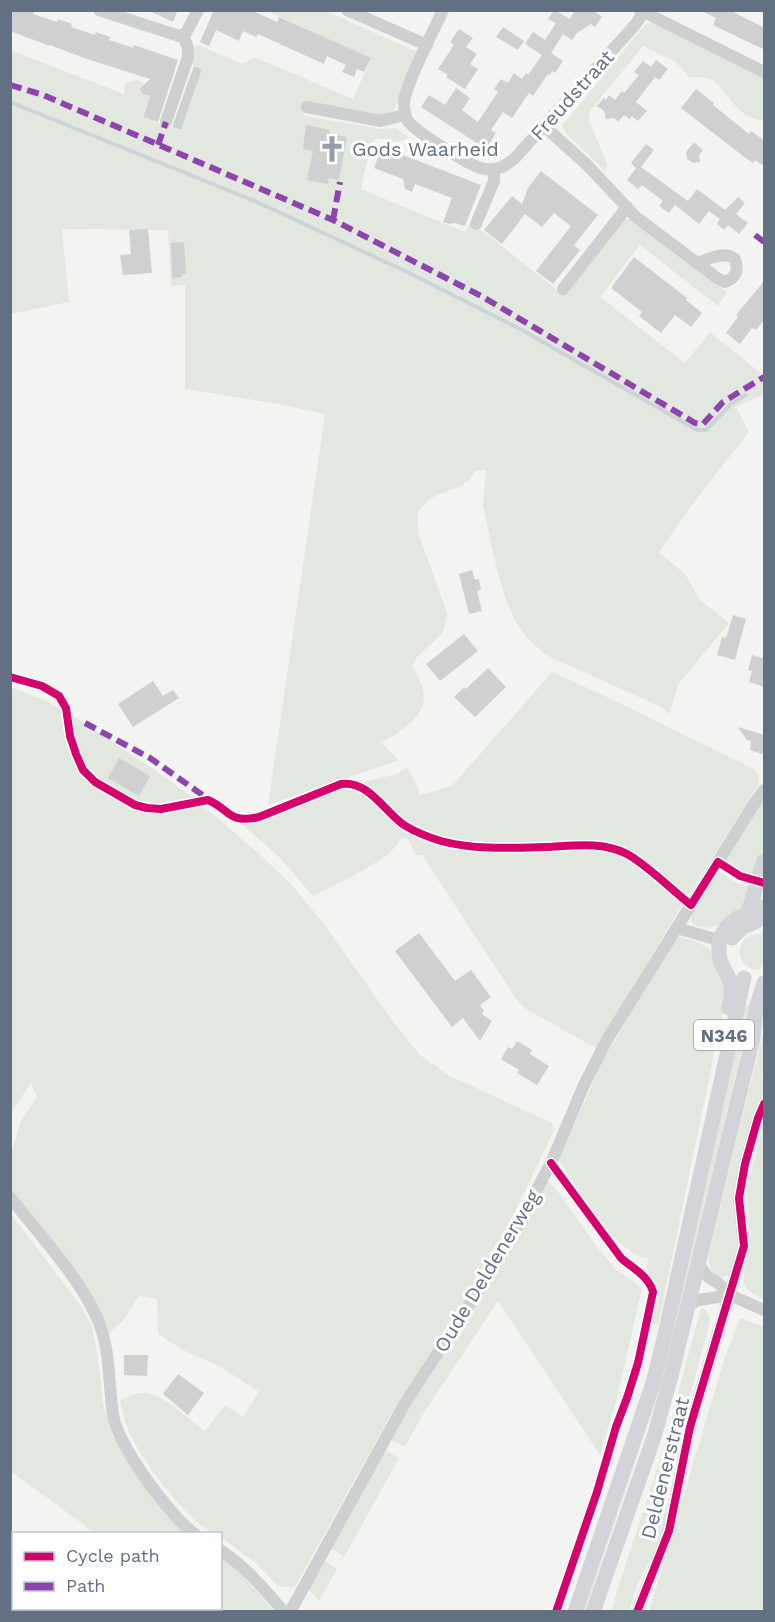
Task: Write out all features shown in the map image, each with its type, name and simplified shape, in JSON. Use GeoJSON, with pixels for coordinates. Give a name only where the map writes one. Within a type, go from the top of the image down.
{"type":"FeatureCollection","features":[{"type":"Feature","properties":{"kind":"main road"},"geometry":{"type":"LineString","coordinates":[[737,980],[725,945],[746,925],[755,923],[760,911],[765,861]]}},
{"type":"Feature","properties":{"kind":"main road","name":"N346"},"geometry":{"type":"LineString","coordinates":[[737,980],[764,984]]}},
{"type":"Feature","properties":{"kind":"main road","name":"Deldenerstraat"},"geometry":{"type":"LineString","coordinates":[[575,1611],[652,1383],[663,1343],[718,1088],[737,980]]}},
{"type":"Feature","properties":{"kind":"main road","name":"Deldenerstraat"},"geometry":{"type":"LineString","coordinates":[[753,1038],[756,1008],[764,984]]}},
{"type":"Feature","properties":{"kind":"main road","name":"Deldenerstraat"},"geometry":{"type":"LineString","coordinates":[[593,1611],[654,1437],[679,1346],[753,1038],[765,1007]]}},
{"type":"Feature","properties":{"kind":"street"},"geometry":{"type":"LineString","coordinates":[[99,10],[173,36],[183,35],[190,28],[198,10]]}},
{"type":"Feature","properties":{"kind":"street"},"geometry":{"type":"LineString","coordinates":[[347,10],[427,45]]}},
{"type":"Feature","properties":{"kind":"street"},"geometry":{"type":"LineString","coordinates":[[443,10],[405,95],[405,115],[412,125],[470,165],[494,170],[494,181],[477,224]]}},
{"type":"Feature","properties":{"kind":"street"},"geometry":{"type":"LineString","coordinates":[[643,11],[765,72]]}},
{"type":"Feature","properties":{"kind":"street","name":"Freudstraat"},"geometry":{"type":"LineString","coordinates":[[494,170],[504,167],[514,159],[635,25],[643,11]]}},
{"type":"Feature","properties":{"kind":"street"},"geometry":{"type":"LineString","coordinates":[[166,122],[188,57],[188,48],[183,35]]}},
{"type":"Feature","properties":{"kind":"street"},"geometry":{"type":"LineString","coordinates":[[307,107],[380,122],[405,115]]}},
{"type":"Feature","properties":{"kind":"street"},"geometry":{"type":"LineString","coordinates":[[544,126],[587,165],[627,207],[696,263]]}},
{"type":"Feature","properties":{"kind":"street"},"geometry":{"type":"LineString","coordinates":[[562,289],[627,207]]}},
{"type":"Feature","properties":{"kind":"street","name":"Oude Deldenerweg"},"geometry":{"type":"LineString","coordinates":[[290,1611],[405,1403],[500,1258],[551,1163],[595,1062],[752,807],[765,790]]}},
{"type":"Feature","properties":{"kind":"street"},"geometry":{"type":"LineString","coordinates":[[677,928],[725,945]]}},
{"type":"Feature","properties":{"kind":"street","name":"Deldenerstraat"},"geometry":{"type":"LineString","coordinates":[[637,1611],[669,1531],[690,1427],[741,1258],[744,1233],[739,1198],[745,1164],[758,1118],[765,1104]]}},
{"type":"Feature","properties":{"kind":"street"},"geometry":{"type":"LineString","coordinates":[[10,1197],[92,1306],[105,1344],[117,1431],[160,1499],[194,1532]]}},
{"type":"Feature","properties":{"kind":"street"},"geometry":{"type":"LineString","coordinates":[[698,1262],[708,1277],[730,1295],[765,1310]]}},
{"type":"Feature","properties":{"kind":"street"},"geometry":{"type":"LineString","coordinates":[[688,1305],[699,1300],[730,1295]]}},
{"type":"Feature","properties":{"kind":"street"},"geometry":{"type":"LineString","coordinates":[[222,1551],[247,1570],[284,1611]]}},
{"type":"Feature","properties":{"kind":"shaded area"},"geometry":{"type":"Polygon","coordinates":[[[268,11],[326,11],[417,52],[416,60],[393,113],[386,117],[303,104],[305,116],[380,129],[396,128],[409,138],[399,142],[378,138],[371,143],[361,189],[465,232],[471,222],[564,295],[623,220],[631,218],[727,292],[718,306],[640,245],[600,297],[685,363],[710,332],[764,374],[764,394],[736,407],[749,432],[697,498],[659,552],[686,575],[699,599],[729,623],[679,683],[669,714],[661,707],[546,655],[526,637],[515,621],[506,600],[496,566],[483,505],[486,470],[475,471],[460,486],[427,501],[418,512],[418,532],[447,613],[443,633],[417,657],[412,667],[424,693],[420,712],[404,728],[382,743],[399,760],[268,805],[325,414],[185,389],[185,285],[171,286],[168,230],[62,229],[69,302],[11,314],[10,50],[124,94],[125,83],[137,80],[144,83],[138,89],[145,96],[151,92],[142,117],[181,131],[202,68],[191,64],[196,44],[240,63],[245,63],[254,57],[353,99],[371,59],[268,11]]]}},
{"type":"Feature","properties":{"kind":"shaded area"},"geometry":{"type":"Polygon","coordinates":[[[652,22],[764,77],[764,121],[743,113],[711,80],[703,77],[689,77],[676,62],[643,46],[590,111],[589,120],[607,164],[605,171],[566,133],[562,126],[644,26],[652,22]]]}},
{"type":"Feature","properties":{"kind":"shaded area"},"geometry":{"type":"Polygon","coordinates":[[[552,672],[752,768],[758,774],[759,784],[687,897],[596,1048],[519,1003],[422,855],[416,855],[408,839],[401,838],[388,854],[376,863],[313,896],[279,857],[241,823],[336,789],[397,774],[407,767],[419,789],[418,796],[452,786],[552,672]]]}},
{"type":"Feature","properties":{"kind":"shaded area"},"geometry":{"type":"Polygon","coordinates":[[[11,687],[46,701],[71,715],[149,766],[190,795],[256,851],[291,884],[324,924],[394,1023],[420,1055],[448,1075],[552,1123],[554,1130],[492,1259],[394,1409],[296,1585],[290,1588],[278,1586],[256,1563],[222,1538],[222,1532],[209,1530],[181,1506],[153,1472],[132,1439],[120,1400],[131,1395],[150,1394],[167,1402],[205,1431],[225,1405],[243,1417],[259,1392],[221,1367],[183,1350],[158,1334],[157,1299],[139,1296],[123,1321],[108,1334],[108,1330],[11,1195],[11,1153],[21,1121],[37,1097],[31,1083],[13,1110],[11,1120],[11,687]]]}},
{"type":"Feature","properties":{"kind":"shaded area"},"geometry":{"type":"Polygon","coordinates":[[[764,796],[764,852],[753,876],[740,872],[724,861],[764,796]]]}},
{"type":"Feature","properties":{"kind":"shaded area"},"geometry":{"type":"Polygon","coordinates":[[[717,870],[737,883],[751,887],[747,901],[735,916],[728,920],[713,927],[698,927],[692,923],[691,912],[717,870]]]}},
{"type":"Feature","properties":{"kind":"shaded area"},"geometry":{"type":"Polygon","coordinates":[[[764,925],[764,963],[760,969],[752,968],[745,965],[741,959],[741,945],[751,935],[761,934],[764,925]]]}},
{"type":"Feature","properties":{"kind":"shaded area"},"geometry":{"type":"Polygon","coordinates":[[[675,936],[697,942],[713,954],[726,997],[658,1325],[649,1323],[657,1289],[652,1278],[646,1273],[648,1259],[635,1254],[610,1233],[558,1160],[603,1061],[675,936]]]}},
{"type":"Feature","properties":{"kind":"shaded area"},"geometry":{"type":"Polygon","coordinates":[[[743,1004],[752,1006],[665,1374],[585,1611],[582,1612],[627,1480],[743,1004]]]}},
{"type":"Feature","properties":{"kind":"shaded area"},"geometry":{"type":"Polygon","coordinates":[[[764,1029],[762,1078],[764,1093],[757,1107],[736,1259],[729,1275],[721,1277],[710,1267],[709,1252],[764,1029]]]}},
{"type":"Feature","properties":{"kind":"shaded area"},"geometry":{"type":"Polygon","coordinates":[[[764,1121],[764,1300],[749,1291],[743,1283],[750,1235],[746,1192],[764,1121]]]}},
{"type":"Feature","properties":{"kind":"shaded area"},"geometry":{"type":"Polygon","coordinates":[[[546,1182],[556,1189],[600,1251],[617,1270],[642,1288],[618,1394],[600,1455],[498,1301],[422,1416],[405,1447],[391,1440],[409,1408],[505,1262],[546,1182]]]}},
{"type":"Feature","properties":{"kind":"shaded area"},"geometry":{"type":"Polygon","coordinates":[[[10,1213],[79,1303],[92,1327],[103,1404],[112,1435],[158,1506],[185,1532],[94,1532],[11,1471],[10,1213]]]}},
{"type":"Feature","properties":{"kind":"shaded area"},"geometry":{"type":"Polygon","coordinates":[[[701,1308],[708,1313],[710,1322],[674,1453],[667,1490],[666,1523],[660,1541],[637,1585],[629,1611],[612,1612],[661,1456],[701,1308]]]}},
{"type":"Feature","properties":{"kind":"shaded area"},"geometry":{"type":"Polygon","coordinates":[[[740,1318],[764,1327],[764,1611],[649,1612],[724,1360],[740,1318]]]}},
{"type":"Feature","properties":{"kind":"shaded area"},"geometry":{"type":"Polygon","coordinates":[[[385,1450],[399,1458],[344,1557],[331,1548],[385,1450]]]}},
{"type":"Feature","properties":{"kind":"shaded area"},"geometry":{"type":"Polygon","coordinates":[[[222,1558],[238,1570],[274,1611],[70,1612],[70,1610],[222,1610],[222,1558]]]}},
{"type":"Feature","properties":{"kind":"shaded area"},"geometry":{"type":"Polygon","coordinates":[[[324,1560],[337,1569],[319,1601],[308,1588],[324,1560]]]}},
{"type":"Feature","properties":{"kind":"building"},"geometry":{"type":"Polygon","coordinates":[[[10,10],[35,10],[33,14],[57,22],[58,19],[72,24],[71,27],[110,37],[109,40],[133,48],[134,45],[178,60],[158,122],[143,117],[150,96],[143,94],[139,89],[150,79],[10,31],[10,10]]]}},
{"type":"Feature","properties":{"kind":"building"},"geometry":{"type":"Polygon","coordinates":[[[148,10],[178,10],[173,22],[148,10]]]}},
{"type":"Feature","properties":{"kind":"building"},"geometry":{"type":"Polygon","coordinates":[[[214,10],[251,10],[277,22],[279,17],[371,58],[364,72],[357,69],[354,77],[342,72],[346,65],[327,56],[324,64],[258,34],[256,37],[243,31],[239,41],[216,30],[209,46],[200,42],[214,10]]]}},
{"type":"Feature","properties":{"kind":"building"},"geometry":{"type":"Polygon","coordinates":[[[554,10],[570,19],[575,10],[593,10],[602,17],[595,27],[591,24],[577,33],[572,40],[563,34],[551,53],[563,61],[555,73],[552,71],[550,75],[548,74],[533,96],[529,93],[512,118],[503,112],[491,130],[496,133],[486,149],[421,107],[429,95],[445,105],[456,88],[470,98],[462,110],[478,122],[498,92],[494,89],[501,79],[508,83],[514,73],[522,79],[526,73],[528,75],[542,55],[525,44],[533,32],[545,40],[556,23],[548,19],[554,10]]]}},
{"type":"Feature","properties":{"kind":"building"},"geometry":{"type":"Polygon","coordinates":[[[700,10],[729,10],[765,28],[765,50],[713,25],[716,18],[700,10]]]}},
{"type":"Feature","properties":{"kind":"building"},"geometry":{"type":"Polygon","coordinates":[[[503,27],[524,41],[518,50],[496,37],[503,27]]]}},
{"type":"Feature","properties":{"kind":"building"},"geometry":{"type":"Polygon","coordinates":[[[459,29],[473,38],[466,47],[477,54],[470,64],[478,69],[465,89],[438,69],[454,45],[450,42],[459,29]]]}},
{"type":"Feature","properties":{"kind":"building"},"geometry":{"type":"Polygon","coordinates":[[[656,60],[668,69],[659,80],[655,77],[636,102],[647,111],[638,121],[632,116],[630,119],[624,115],[618,122],[614,118],[606,119],[604,111],[597,106],[609,95],[615,100],[622,91],[624,93],[639,75],[634,72],[643,61],[651,67],[656,60]]]}},
{"type":"Feature","properties":{"kind":"building"},"geometry":{"type":"Polygon","coordinates":[[[194,66],[202,69],[181,130],[172,127],[194,66]]]}},
{"type":"Feature","properties":{"kind":"building"},"geometry":{"type":"Polygon","coordinates":[[[696,89],[749,134],[751,131],[765,141],[765,167],[743,156],[681,108],[696,89]]]}},
{"type":"Feature","properties":{"kind":"building"},"geometry":{"type":"Polygon","coordinates":[[[306,125],[330,130],[329,134],[347,137],[339,180],[329,178],[328,184],[307,180],[313,151],[303,149],[306,125]]]}},
{"type":"Feature","properties":{"kind":"building"},"geometry":{"type":"Polygon","coordinates":[[[694,142],[703,150],[699,155],[700,162],[693,163],[687,159],[686,152],[694,142]]]}},
{"type":"Feature","properties":{"kind":"building"},"geometry":{"type":"Polygon","coordinates":[[[646,144],[654,150],[641,167],[688,201],[697,189],[725,210],[738,197],[745,203],[736,214],[748,223],[739,234],[728,225],[724,230],[717,224],[720,219],[709,211],[699,224],[675,205],[669,213],[659,206],[663,201],[642,185],[638,189],[627,180],[636,168],[631,163],[646,144]]]}},
{"type":"Feature","properties":{"kind":"building"},"geometry":{"type":"Polygon","coordinates":[[[382,147],[481,185],[465,226],[443,222],[452,198],[415,184],[412,192],[405,189],[403,179],[374,168],[382,147]]]}},
{"type":"Feature","properties":{"kind":"building"},"geometry":{"type":"Polygon","coordinates":[[[541,171],[598,215],[574,245],[580,250],[553,284],[536,271],[571,226],[554,213],[542,227],[525,214],[502,244],[484,230],[512,196],[522,204],[528,188],[541,171]]]}},
{"type":"Feature","properties":{"kind":"building"},"geometry":{"type":"Polygon","coordinates":[[[148,229],[152,273],[123,275],[120,255],[131,254],[129,230],[148,229]]]}},
{"type":"Feature","properties":{"kind":"building"},"geometry":{"type":"Polygon","coordinates":[[[184,242],[186,274],[172,278],[171,243],[184,242]]]}},
{"type":"Feature","properties":{"kind":"building"},"geometry":{"type":"Polygon","coordinates":[[[634,257],[687,298],[686,300],[702,313],[691,327],[675,315],[661,333],[639,316],[642,312],[611,288],[634,257]]]}},
{"type":"Feature","properties":{"kind":"building"},"geometry":{"type":"Polygon","coordinates":[[[765,280],[765,319],[756,330],[752,328],[740,344],[726,333],[738,317],[736,315],[765,280]]]}},
{"type":"Feature","properties":{"kind":"building"},"geometry":{"type":"Polygon","coordinates":[[[472,570],[475,580],[479,579],[481,590],[477,591],[482,611],[469,614],[459,574],[472,570]]]}},
{"type":"Feature","properties":{"kind":"building"},"geometry":{"type":"Polygon","coordinates":[[[733,615],[746,619],[735,660],[717,655],[722,637],[726,638],[733,615]]]}},
{"type":"Feature","properties":{"kind":"building"},"geometry":{"type":"Polygon","coordinates":[[[464,634],[478,651],[440,681],[426,664],[464,634]]]}},
{"type":"Feature","properties":{"kind":"building"},"geometry":{"type":"Polygon","coordinates":[[[752,655],[765,659],[765,687],[749,682],[752,671],[748,670],[752,655]]]}},
{"type":"Feature","properties":{"kind":"building"},"geometry":{"type":"Polygon","coordinates":[[[488,668],[506,687],[475,717],[454,697],[488,668]]]}},
{"type":"Feature","properties":{"kind":"building"},"geometry":{"type":"Polygon","coordinates":[[[153,681],[163,696],[173,690],[179,698],[133,727],[118,704],[153,681]]]}},
{"type":"Feature","properties":{"kind":"building"},"geometry":{"type":"Polygon","coordinates":[[[738,727],[765,735],[765,755],[750,750],[751,741],[747,740],[738,727]]]}},
{"type":"Feature","properties":{"kind":"building"},"geometry":{"type":"Polygon","coordinates":[[[119,758],[150,776],[139,796],[108,778],[119,758]]]}},
{"type":"Feature","properties":{"kind":"building"},"geometry":{"type":"Polygon","coordinates":[[[419,933],[455,981],[471,970],[491,997],[480,1005],[484,1011],[482,1014],[492,1021],[480,1041],[463,1018],[452,1027],[395,951],[419,933]]]}},
{"type":"Feature","properties":{"kind":"building"},"geometry":{"type":"Polygon","coordinates":[[[517,1041],[532,1050],[530,1054],[549,1066],[537,1085],[517,1073],[519,1070],[501,1059],[508,1047],[512,1049],[517,1041]]]}},
{"type":"Feature","properties":{"kind":"building"},"geometry":{"type":"Polygon","coordinates":[[[124,1355],[148,1355],[147,1376],[124,1375],[124,1355]]]}},
{"type":"Feature","properties":{"kind":"building"},"geometry":{"type":"Polygon","coordinates":[[[178,1374],[204,1393],[188,1415],[163,1394],[178,1374]]]}},
{"type":"Feature","properties":{"kind":"waterway"},"geometry":{"type":"LineString","coordinates":[[10,102],[257,202],[403,270],[522,330],[697,430],[706,430],[731,404],[746,395]]}},
{"type":"Feature","properties":{"kind":"marked path"},"geometry":{"type":"LineString","coordinates":[[10,85],[43,95],[333,220],[483,297],[695,423],[703,424],[723,402],[764,377]]}},
{"type":"Feature","properties":{"kind":"marked path"},"geometry":{"type":"LineString","coordinates":[[158,145],[166,122]]}},
{"type":"Feature","properties":{"kind":"marked path"},"geometry":{"type":"LineString","coordinates":[[333,220],[340,182]]}},
{"type":"Feature","properties":{"kind":"marked path"},"geometry":{"type":"LineString","coordinates":[[755,235],[764,242]]}},
{"type":"Feature","properties":{"kind":"marked path"},"geometry":{"type":"LineString","coordinates":[[85,723],[150,758],[211,801]]}},
{"type":"Feature","properties":{"kind":"cycle path"},"geometry":{"type":"LineString","coordinates":[[10,677],[42,686],[59,696],[66,708],[70,736],[83,770],[95,782],[135,805],[161,809],[208,800],[230,815],[249,819],[341,784],[351,784],[368,792],[404,825],[441,841],[479,847],[587,845],[617,850],[643,864],[691,905],[718,862],[740,876],[764,883]]}},
{"type":"Feature","properties":{"kind":"cycle path"},"geometry":{"type":"LineString","coordinates":[[637,1612],[669,1531],[690,1427],[744,1246],[739,1198],[745,1164],[764,1104]]}},
{"type":"Feature","properties":{"kind":"cycle path"},"geometry":{"type":"LineString","coordinates":[[551,1163],[621,1258],[648,1281],[653,1292],[638,1363],[556,1612]]}},
{"type":"Feature","properties":{"kind":"place","name":"Gods Waarheid"},"geometry":{"type":"Point","coordinates":[332,149]}}]}
